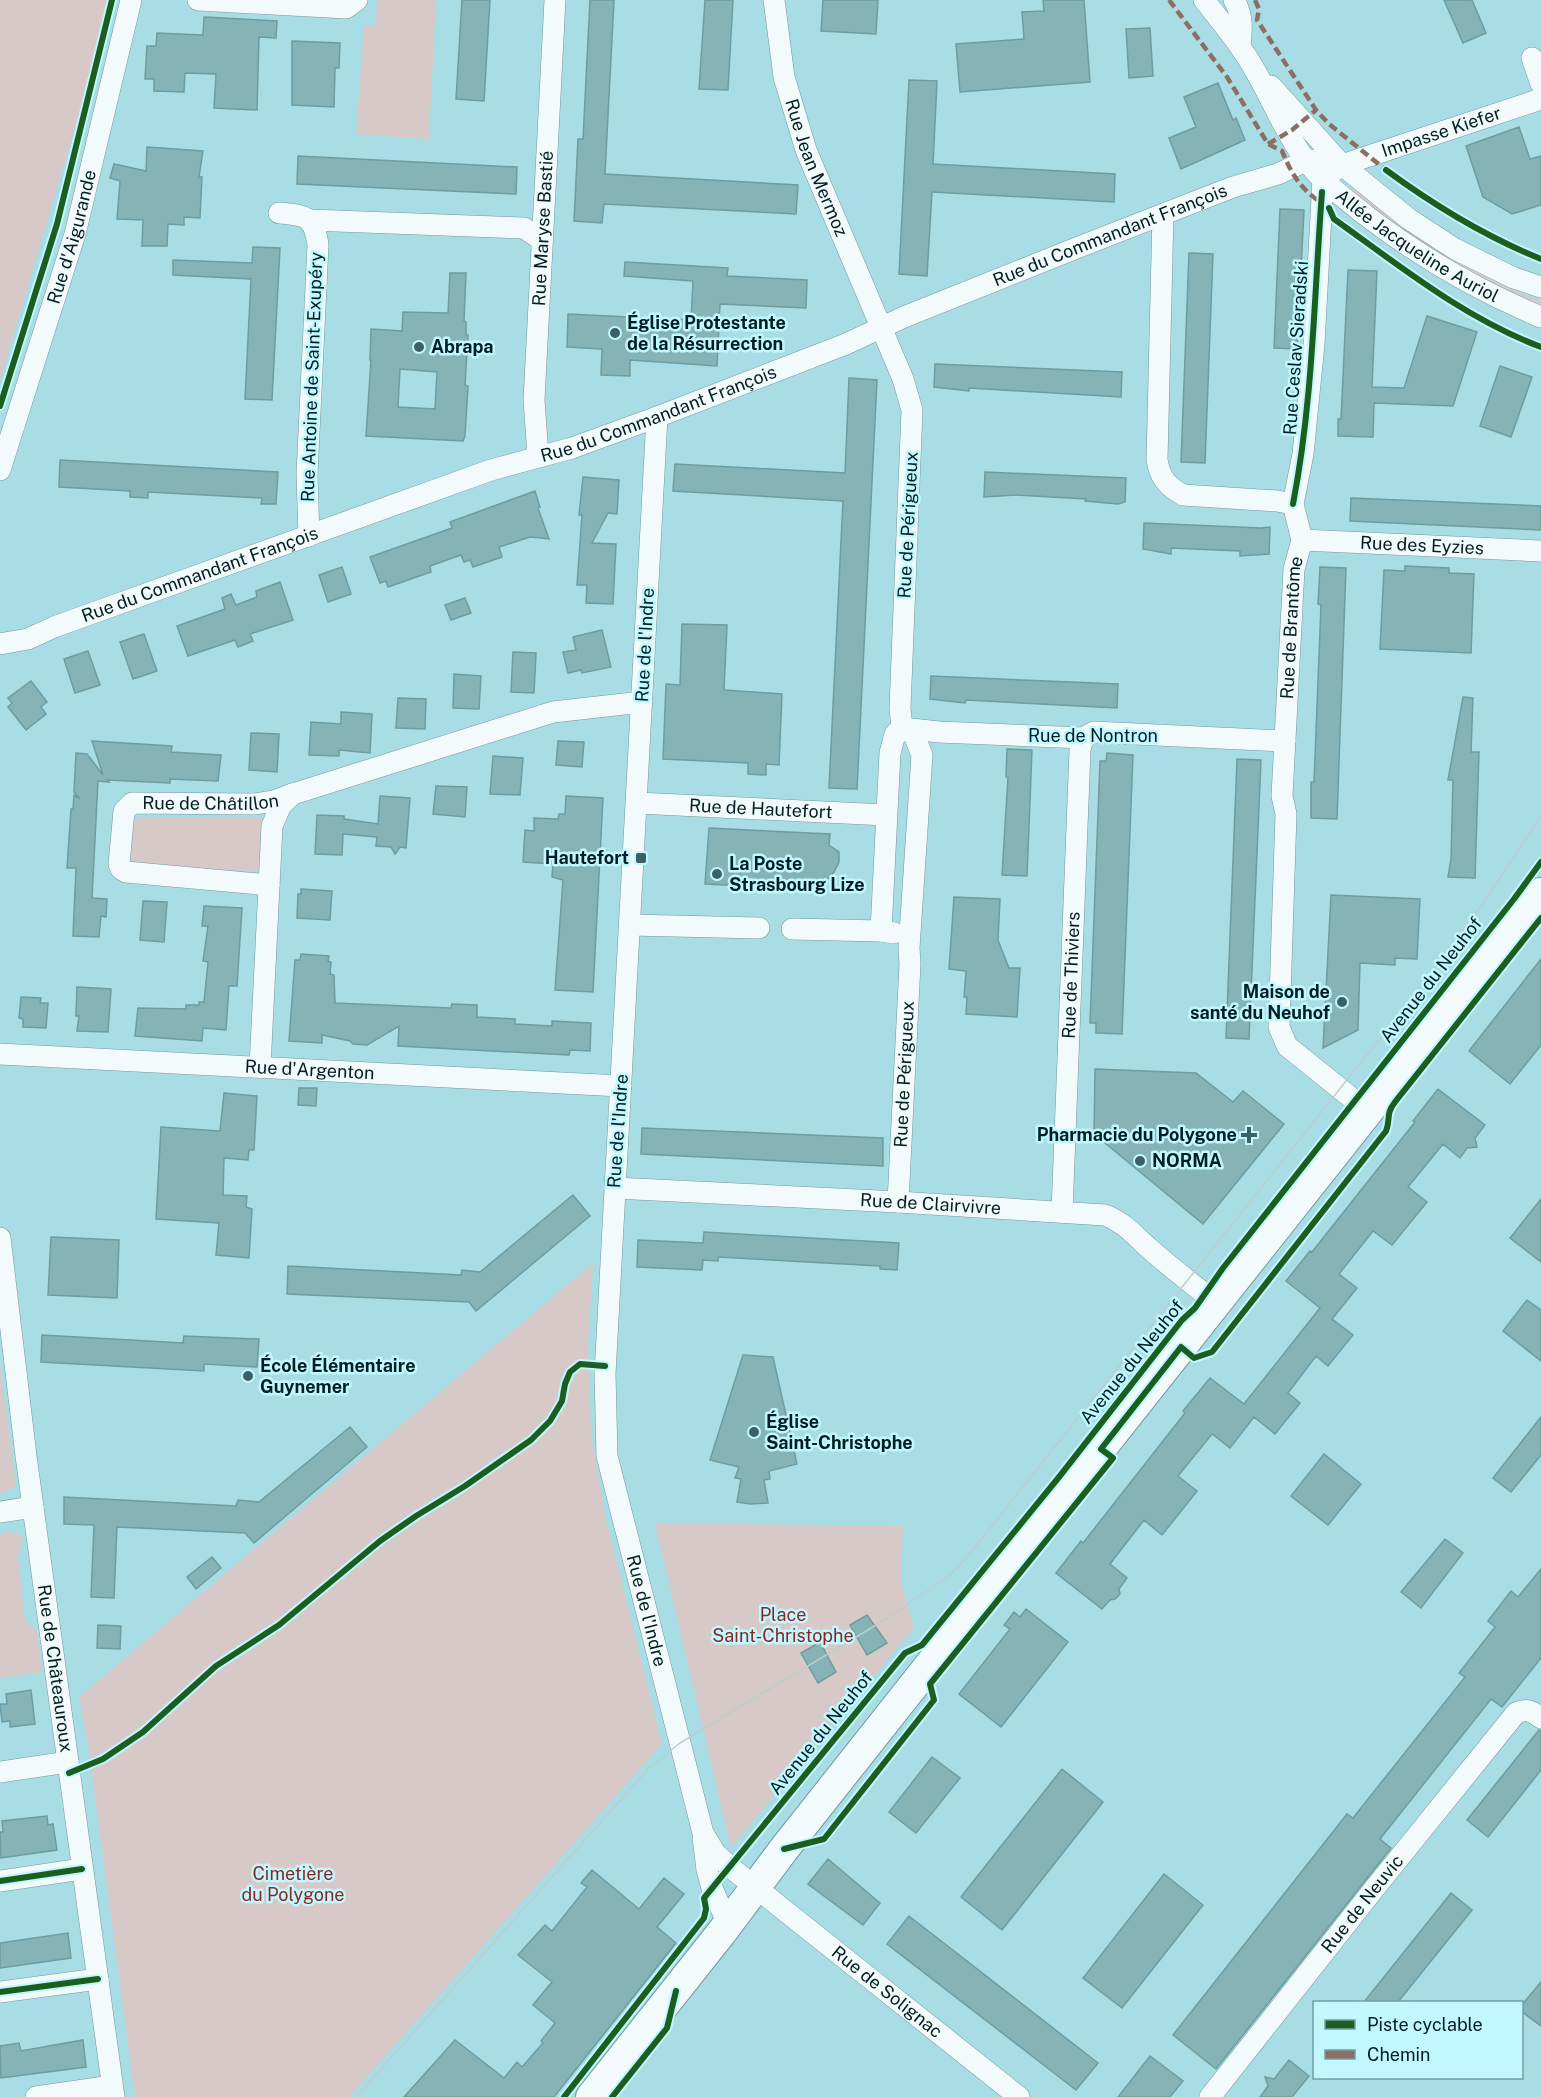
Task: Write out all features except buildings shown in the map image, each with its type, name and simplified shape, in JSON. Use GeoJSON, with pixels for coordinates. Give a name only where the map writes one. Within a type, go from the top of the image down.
{"type":"FeatureCollection","features":[{"type":"Feature","properties":{"kind":"street","name":"Rue d'Aigurande"},"geometry":{"type":"LineString","coordinates":[[0,470],[75,234],[131,0]]}},
{"type":"Feature","properties":{"kind":"street"},"geometry":{"type":"LineString","coordinates":[[198,0],[346,8],[357,0]]}},
{"type":"Feature","properties":{"kind":"street","name":"Rue Maryse Bastié"},"geometry":{"type":"LineString","coordinates":[[538,456],[534,400],[555,0]]}},
{"type":"Feature","properties":{"kind":"street","name":"Rue Jean Mermoz"},"geometry":{"type":"LineString","coordinates":[[774,0],[784,76],[806,150],[882,328]]}},
{"type":"Feature","properties":{"kind":"street","name":"Allée Jacqueline Auriol"},"geometry":{"type":"LineString","coordinates":[[1204,0],[1245,55],[1342,165],[1409,219],[1455,249],[1514,278],[1541,287]]}},
{"type":"Feature","properties":{"kind":"street"},"geometry":{"type":"LineString","coordinates":[[1239,2],[1245,55]]}},
{"type":"Feature","properties":{"kind":"street","name":"Allée Jacqueline Auriol"},"geometry":{"type":"LineString","coordinates":[[1245,55],[1287,133],[1305,159],[1323,179],[1414,251],[1499,300],[1541,317]]}},
{"type":"Feature","properties":{"kind":"street"},"geometry":{"type":"LineString","coordinates":[[1532,58],[1541,84]]}},
{"type":"Feature","properties":{"kind":"street","name":"Impasse Kiefer"},"geometry":{"type":"LineString","coordinates":[[1342,165],[1541,99]]}},
{"type":"Feature","properties":{"kind":"street"},"geometry":{"type":"LineString","coordinates":[[1305,159],[1342,165]]}},
{"type":"Feature","properties":{"kind":"street","name":"Rue du Commandant François"},"geometry":{"type":"LineString","coordinates":[[0,644],[28,639],[54,627],[491,470],[572,448],[657,417],[846,344],[913,313],[1163,215],[1233,188],[1278,174],[1299,165],[1305,159]]}},
{"type":"Feature","properties":{"kind":"street"},"geometry":{"type":"LineString","coordinates":[[1323,179],[1342,165]]}},
{"type":"Feature","properties":{"kind":"street","name":"Rue Ceslav Sieradski"},"geometry":{"type":"LineString","coordinates":[[1293,504],[1303,454],[1314,344],[1323,179]]}},
{"type":"Feature","properties":{"kind":"street"},"geometry":{"type":"LineString","coordinates":[[279,213],[301,215],[310,220],[524,228],[542,240]]}},
{"type":"Feature","properties":{"kind":"street"},"geometry":{"type":"LineString","coordinates":[[1163,215],[1157,450],[1159,470],[1171,488],[1183,495],[1293,504]]}},
{"type":"Feature","properties":{"kind":"street","name":"Rue Antoine de Saint-Exupéry"},"geometry":{"type":"LineString","coordinates":[[309,536],[306,474],[318,245],[316,231],[310,220]]}},
{"type":"Feature","properties":{"kind":"street","name":"Rue de Périgueux"},"geometry":{"type":"LineString","coordinates":[[882,328],[903,379],[912,410],[900,708],[902,728]]}},
{"type":"Feature","properties":{"kind":"street","name":"Rue de l'Indre"},"geometry":{"type":"LineString","coordinates":[[657,417],[605,1374],[607,1456],[703,1833],[707,1870],[712,1888],[728,1924]]}},
{"type":"Feature","properties":{"kind":"street","name":"Rue de Brantôme"},"geometry":{"type":"LineString","coordinates":[[1293,504],[1302,540],[1294,570],[1282,796],[1286,814],[1279,1027],[1287,1046],[1369,1112]]}},
{"type":"Feature","properties":{"kind":"street","name":"Rue des Eyzies"},"geometry":{"type":"LineString","coordinates":[[1302,540],[1541,551]]}},
{"type":"Feature","properties":{"kind":"street","name":"Rue de Châtillon"},"geometry":{"type":"LineString","coordinates":[[270,885],[126,872],[119,864],[124,811],[132,803],[254,804],[274,801],[553,712],[642,702]]}},
{"type":"Feature","properties":{"kind":"street","name":"Rue de Périgueux"},"geometry":{"type":"LineString","coordinates":[[881,931],[892,742],[895,734],[902,728]]}},
{"type":"Feature","properties":{"kind":"street","name":"Rue de Périgueux"},"geometry":{"type":"LineString","coordinates":[[898,1202],[909,948],[922,755],[914,735],[902,728]]}},
{"type":"Feature","properties":{"kind":"street","name":"Rue de Nontron"},"geometry":{"type":"LineString","coordinates":[[902,728],[939,732],[1083,738],[1094,732],[1285,741]]}},
{"type":"Feature","properties":{"kind":"street","name":"Rue de Thiviers"},"geometry":{"type":"LineString","coordinates":[[1062,1212],[1080,750],[1083,738]]}},
{"type":"Feature","properties":{"kind":"street","name":"Rue de Châtillon"},"geometry":{"type":"LineString","coordinates":[[260,1066],[272,826],[281,805],[293,794]]}},
{"type":"Feature","properties":{"kind":"street","name":"Rue de Hautefort"},"geometry":{"type":"LineString","coordinates":[[636,803],[886,815]]}},
{"type":"Feature","properties":{"kind":"street","name":"Avenue du Neuhof"},"geometry":{"type":"LineString","coordinates":[[591,2097],[1541,893]]}},
{"type":"Feature","properties":{"kind":"street"},"geometry":{"type":"LineString","coordinates":[[630,924],[759,928]]}},
{"type":"Feature","properties":{"kind":"street"},"geometry":{"type":"LineString","coordinates":[[792,929],[892,932],[901,937],[909,948]]}},
{"type":"Feature","properties":{"kind":"street","name":"Rue d'Argenton"},"geometry":{"type":"LineString","coordinates":[[0,1054],[621,1086]]}},
{"type":"Feature","properties":{"kind":"street","name":"Rue de Clairvivre"},"geometry":{"type":"LineString","coordinates":[[615,1188],[1105,1215],[1116,1219],[1216,1303]]}},
{"type":"Feature","properties":{"kind":"street","name":"Rue de Châteauroux"},"geometry":{"type":"LineString","coordinates":[[0,1238],[33,1507],[113,2092]]}},
{"type":"Feature","properties":{"kind":"street"},"geometry":{"type":"LineString","coordinates":[[0,1512],[33,1507]]}},
{"type":"Feature","properties":{"kind":"street","name":"Rue de Neuvic"},"geometry":{"type":"LineString","coordinates":[[1210,2097],[1380,1880],[1516,1713],[1525,1709],[1531,1710],[1541,1718]]}},
{"type":"Feature","properties":{"kind":"street"},"geometry":{"type":"LineString","coordinates":[[0,1772],[68,1762]]}},
{"type":"Feature","properties":{"kind":"street","name":"Rue de l'Indre"},"geometry":{"type":"LineString","coordinates":[[703,1833],[715,1853],[755,1887]]}},
{"type":"Feature","properties":{"kind":"street"},"geometry":{"type":"LineString","coordinates":[[0,1881],[82,1869]]}},
{"type":"Feature","properties":{"kind":"street","name":"Rue de Solignac"},"geometry":{"type":"LineString","coordinates":[[755,1887],[1019,2097]]}},
{"type":"Feature","properties":{"kind":"street"},"geometry":{"type":"LineString","coordinates":[[0,1992],[98,1979]]}},
{"type":"Feature","properties":{"kind":"street"},"geometry":{"type":"LineString","coordinates":[[36,2097],[113,2092]]}},
{"type":"Feature","properties":{"kind":"green space"},"geometry":{"type":"Polygon","coordinates":[[[0,0],[113,0],[0,381],[0,0]]]}},
{"type":"Feature","properties":{"kind":"green space"},"geometry":{"type":"Polygon","coordinates":[[[377,0],[436,0],[429,139],[356,134],[364,25],[376,25],[377,0]]]}},
{"type":"Feature","properties":{"kind":"green space"},"geometry":{"type":"Polygon","coordinates":[[[1355,187],[1444,252],[1491,279],[1541,301],[1541,306],[1494,286],[1437,255],[1349,193],[1355,187]]]}},
{"type":"Feature","properties":{"kind":"green space"},"geometry":{"type":"Polygon","coordinates":[[[261,817],[264,820],[262,866],[257,871],[135,865],[132,860],[133,823],[138,818],[261,817]]]}},
{"type":"Feature","properties":{"kind":"green space","name":"Cimetière du Polygone"},"geometry":{"type":"Polygon","coordinates":[[[593,1263],[588,1345],[591,1432],[606,1520],[662,1744],[349,2097],[135,2097],[88,1744],[79,1697],[593,1263]]]}},
{"type":"Feature","properties":{"kind":"green space"},"geometry":{"type":"Polygon","coordinates":[[[0,1364],[16,1486],[0,1494],[0,1364]]]}},
{"type":"Feature","properties":{"kind":"green space","name":"Place Saint-Christophe"},"geometry":{"type":"Polygon","coordinates":[[[655,1523],[903,1526],[901,1582],[914,1628],[731,1848],[655,1523]]]}},
{"type":"Feature","properties":{"kind":"green space"},"geometry":{"type":"Polygon","coordinates":[[[7,1531],[23,1536],[18,1558],[25,1620],[37,1632],[42,1672],[0,1678],[0,1535],[7,1531]]]}},
{"type":"Feature","properties":{"kind":"tram line"},"geometry":{"type":"LineString","coordinates":[[356,2097],[649,1768],[680,1743],[886,1619],[950,1575],[968,1556],[1405,1007],[1488,896],[1541,816]]}},
{"type":"Feature","properties":{"kind":"marked path"},"geometry":{"type":"LineString","coordinates":[[1169,0],[1227,77],[1268,144],[1282,151],[1298,181],[1324,205]]}},
{"type":"Feature","properties":{"kind":"marked path"},"geometry":{"type":"LineString","coordinates":[[1255,0],[1259,9],[1257,20],[1316,110],[1329,124],[1386,170]]}},
{"type":"Feature","properties":{"kind":"marked path"},"geometry":{"type":"LineString","coordinates":[[1268,144],[1292,130],[1316,110]]}},
{"type":"Feature","properties":{"kind":"cycle path"},"geometry":{"type":"LineString","coordinates":[[0,406],[57,224],[112,0]]}},
{"type":"Feature","properties":{"kind":"cycle path"},"geometry":{"type":"LineString","coordinates":[[1386,170],[1460,219],[1541,259]]}},
{"type":"Feature","properties":{"kind":"cycle path"},"geometry":{"type":"LineString","coordinates":[[1293,504],[1309,388],[1322,192]]}},
{"type":"Feature","properties":{"kind":"cycle path"},"geometry":{"type":"LineString","coordinates":[[1329,208],[1334,219],[1433,290],[1485,321],[1541,347]]}},
{"type":"Feature","properties":{"kind":"cycle path"},"geometry":{"type":"LineString","coordinates":[[564,2097],[704,1918],[706,1909],[704,1898],[905,1653],[922,1645],[1059,1477],[1182,1320],[1195,1308],[1223,1268],[1541,862]]}},
{"type":"Feature","properties":{"kind":"cycle path"},"geometry":{"type":"LineString","coordinates":[[784,1849],[824,1839],[934,1700],[930,1684],[1113,1458],[1101,1449],[1181,1347],[1194,1358],[1212,1352],[1386,1131],[1390,1110],[1395,1102],[1541,918]]}},
{"type":"Feature","properties":{"kind":"cycle path"},"geometry":{"type":"LineString","coordinates":[[69,1773],[103,1759],[143,1732],[216,1666],[279,1625],[380,1541],[531,1440],[550,1421],[562,1401],[570,1372],[580,1364],[605,1366]]}},
{"type":"Feature","properties":{"kind":"cycle path"},"geometry":{"type":"LineString","coordinates":[[0,1881],[82,1869]]}},
{"type":"Feature","properties":{"kind":"cycle path"},"geometry":{"type":"LineString","coordinates":[[0,1992],[98,1979]]}},
{"type":"Feature","properties":{"kind":"cycle path"},"geometry":{"type":"LineString","coordinates":[[612,2097],[667,2028],[676,1991]]}},
{"type":"Feature","properties":{"kind":"place","name":"Église Protestante de la Résurrection"},"geometry":{"type":"Point","coordinates":[615,333]}},
{"type":"Feature","properties":{"kind":"place","name":"Abrapa"},"geometry":{"type":"Point","coordinates":[419,347]}},
{"type":"Feature","properties":{"kind":"place","name":"Hautefort"},"geometry":{"type":"Point","coordinates":[641,858]}},
{"type":"Feature","properties":{"kind":"place","name":"La Poste Strasbourg Lize"},"geometry":{"type":"Point","coordinates":[717,874]}},
{"type":"Feature","properties":{"kind":"place","name":"Maison de santé du Neuhof"},"geometry":{"type":"Point","coordinates":[1342,1002]}},
{"type":"Feature","properties":{"kind":"place","name":"Pharmacie du Polygone"},"geometry":{"type":"Point","coordinates":[1249,1135]}},
{"type":"Feature","properties":{"kind":"place","name":"NORMA"},"geometry":{"type":"Point","coordinates":[1140,1161]}},
{"type":"Feature","properties":{"kind":"place","name":"École Élémentaire Guynemer"},"geometry":{"type":"Point","coordinates":[248,1376]}},
{"type":"Feature","properties":{"kind":"place","name":"Église Saint-Christophe"},"geometry":{"type":"Point","coordinates":[754,1432]}}]}
